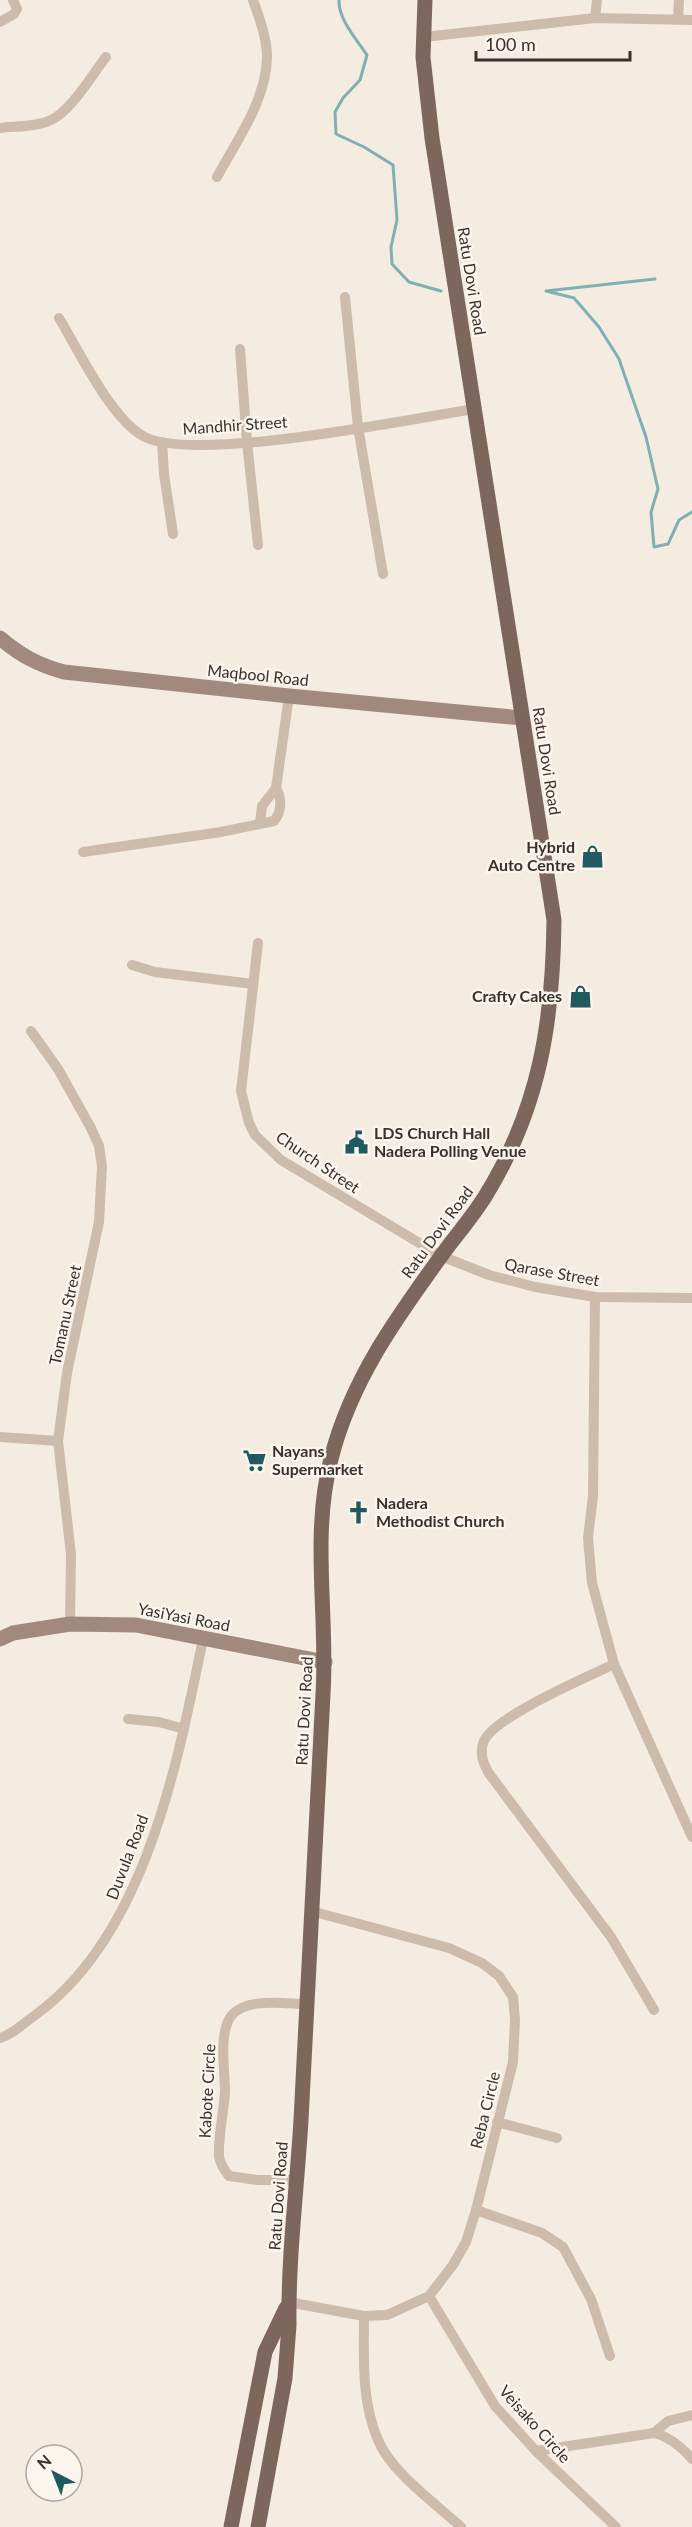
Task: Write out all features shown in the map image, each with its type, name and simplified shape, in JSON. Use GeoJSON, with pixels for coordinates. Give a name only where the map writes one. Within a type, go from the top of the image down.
{"type":"FeatureCollection","features":[{"type":"Feature","properties":{"kind":"main road","name":"Ratu Dovi Road"},"geometry":{"type":"LineString","coordinates":[[258,2527],[285,2378],[325,1662],[320,1541],[323,1501],[331,1459],[353,1394],[385,1335],[486,1195],[514,1142],[538,1077],[548,1031],[554,977],[554,920],[424,78],[425,0]]}},
{"type":"Feature","properties":{"kind":"main road","name":"Ratu Dovi Road"},"geometry":{"type":"LineString","coordinates":[[231,2527],[265,2352],[288,2302]]}},
{"type":"Feature","properties":{"kind":"street"},"geometry":{"type":"LineString","coordinates":[[0,22],[14,14],[17,9],[13,0]]}},
{"type":"Feature","properties":{"kind":"street"},"geometry":{"type":"LineString","coordinates":[[216,177],[249,119],[261,90],[267,54],[253,0]]}},
{"type":"Feature","properties":{"kind":"street"},"geometry":{"type":"LineString","coordinates":[[595,18],[597,0]]}},
{"type":"Feature","properties":{"kind":"street"},"geometry":{"type":"LineString","coordinates":[[678,19],[679,0]]}},
{"type":"Feature","properties":{"kind":"street"},"geometry":{"type":"LineString","coordinates":[[424,37],[595,18],[692,20]]}},
{"type":"Feature","properties":{"kind":"street"},"geometry":{"type":"LineString","coordinates":[[0,128],[43,123],[64,112],[105,57]]}},
{"type":"Feature","properties":{"kind":"street"},"geometry":{"type":"LineString","coordinates":[[345,297],[358,427],[383,574]]}},
{"type":"Feature","properties":{"kind":"street","name":"Mandhir Street"},"geometry":{"type":"LineString","coordinates":[[59,318],[106,397],[128,424],[144,436],[162,442],[186,446],[247,442],[474,409]]}},
{"type":"Feature","properties":{"kind":"street"},"geometry":{"type":"LineString","coordinates":[[240,349],[258,545]]}},
{"type":"Feature","properties":{"kind":"street"},"geometry":{"type":"LineString","coordinates":[[162,442],[164,474],[173,534]]}},
{"type":"Feature","properties":{"kind":"street","name":"Maqbool Road"},"geometry":{"type":"LineString","coordinates":[[0,638],[22,656],[42,666],[64,672],[522,718]]}},
{"type":"Feature","properties":{"kind":"street"},"geometry":{"type":"LineString","coordinates":[[260,824],[262,806],[276,788],[289,696]]}},
{"type":"Feature","properties":{"kind":"street"},"geometry":{"type":"LineString","coordinates":[[83,852],[271,823],[277,819],[281,798],[276,788]]}},
{"type":"Feature","properties":{"kind":"street","name":"Church Street"},"geometry":{"type":"LineString","coordinates":[[258,943],[241,1091],[249,1124],[255,1135],[281,1160],[441,1256]]}},
{"type":"Feature","properties":{"kind":"street"},"geometry":{"type":"LineString","coordinates":[[132,965],[155,972],[253,984]]}},
{"type":"Feature","properties":{"kind":"street","name":"Tomanu Street"},"geometry":{"type":"LineString","coordinates":[[31,1031],[58,1070],[91,1128],[99,1146],[102,1166],[99,1222],[67,1373],[58,1441],[71,1554],[70,1624]]}},
{"type":"Feature","properties":{"kind":"street","name":"Qarase Street"},"geometry":{"type":"LineString","coordinates":[[441,1256],[489,1275],[523,1284],[595,1297],[692,1298]]}},
{"type":"Feature","properties":{"kind":"street"},"geometry":{"type":"LineString","coordinates":[[595,1297],[593,1496],[588,1538],[592,1583],[614,1664],[692,1837]]}},
{"type":"Feature","properties":{"kind":"street"},"geometry":{"type":"LineString","coordinates":[[0,1437],[58,1441]]}},
{"type":"Feature","properties":{"kind":"street","name":"YasiYasi Road"},"geometry":{"type":"LineString","coordinates":[[0,1639],[13,1633],[70,1624],[136,1625],[325,1662]]}},
{"type":"Feature","properties":{"kind":"street","name":"Duvula Road"},"geometry":{"type":"LineString","coordinates":[[0,2038],[53,2002],[89,1963],[118,1920],[169,1790],[203,1639]]}},
{"type":"Feature","properties":{"kind":"street"},"geometry":{"type":"LineString","coordinates":[[614,1664],[506,1719],[484,1740],[482,1754],[488,1772],[611,1937],[654,2010]]}},
{"type":"Feature","properties":{"kind":"street"},"geometry":{"type":"LineString","coordinates":[[128,1719],[159,1722],[184,1729]]}},
{"type":"Feature","properties":{"kind":"street","name":"Reba Circle"},"geometry":{"type":"LineString","coordinates":[[288,2302],[364,2316],[387,2315],[429,2296],[453,2265],[466,2242],[513,2062],[515,2020],[513,1997],[499,1976],[482,1963],[448,1948],[311,1911]]}},
{"type":"Feature","properties":{"kind":"street","name":"Kabote Circle"},"geometry":{"type":"LineString","coordinates":[[297,2180],[241,2179],[229,2176],[221,2166],[220,2129],[225,2092],[223,2055],[227,2023],[232,2014],[242,2007],[254,2004],[307,2004]]}},
{"type":"Feature","properties":{"kind":"street"},"geometry":{"type":"LineString","coordinates":[[497,2122],[557,2138]]}},
{"type":"Feature","properties":{"kind":"street"},"geometry":{"type":"LineString","coordinates":[[476,2210],[542,2233],[563,2247],[591,2299],[610,2356]]}},
{"type":"Feature","properties":{"kind":"street","name":"Veisako Circle"},"geometry":{"type":"LineString","coordinates":[[429,2296],[495,2406],[536,2451],[616,2527]]}},
{"type":"Feature","properties":{"kind":"street"},"geometry":{"type":"LineString","coordinates":[[364,2316],[366,2405],[378,2442],[399,2470],[460,2527]]}},
{"type":"Feature","properties":{"kind":"street"},"geometry":{"type":"LineString","coordinates":[[654,2433],[668,2421],[692,2415]]}},
{"type":"Feature","properties":{"kind":"street"},"geometry":{"type":"LineString","coordinates":[[536,2451],[654,2433],[665,2436],[692,2458]]}},
{"type":"Feature","properties":{"kind":"waterway"},"geometry":{"type":"LineString","coordinates":[[339,0],[345,22],[367,55],[360,80],[343,98],[335,112],[336,134],[364,147],[393,165],[397,220],[391,247],[392,264],[409,282],[441,291]]}},
{"type":"Feature","properties":{"kind":"waterway"},"geometry":{"type":"LineString","coordinates":[[655,279],[546,291],[574,298],[599,327],[619,359],[646,437],[658,489],[651,512],[654,547],[668,544],[679,520],[692,512]]}},
{"type":"Feature","properties":{"kind":"place","name":"Hybrid Auto Centre"},"geometry":{"type":"Point","coordinates":[593,856]}},
{"type":"Feature","properties":{"kind":"place","name":"Crafty Cakes"},"geometry":{"type":"Point","coordinates":[580,996]}},
{"type":"Feature","properties":{"kind":"place","name":"LDS Church Hall Nadera Polling Venue"},"geometry":{"type":"Point","coordinates":[356,1142]}},
{"type":"Feature","properties":{"kind":"place","name":"Nayans Supermarket"},"geometry":{"type":"Point","coordinates":[254,1460]}},
{"type":"Feature","properties":{"kind":"place","name":"Nadera Methodist Church"},"geometry":{"type":"Point","coordinates":[358,1512]}}]}
